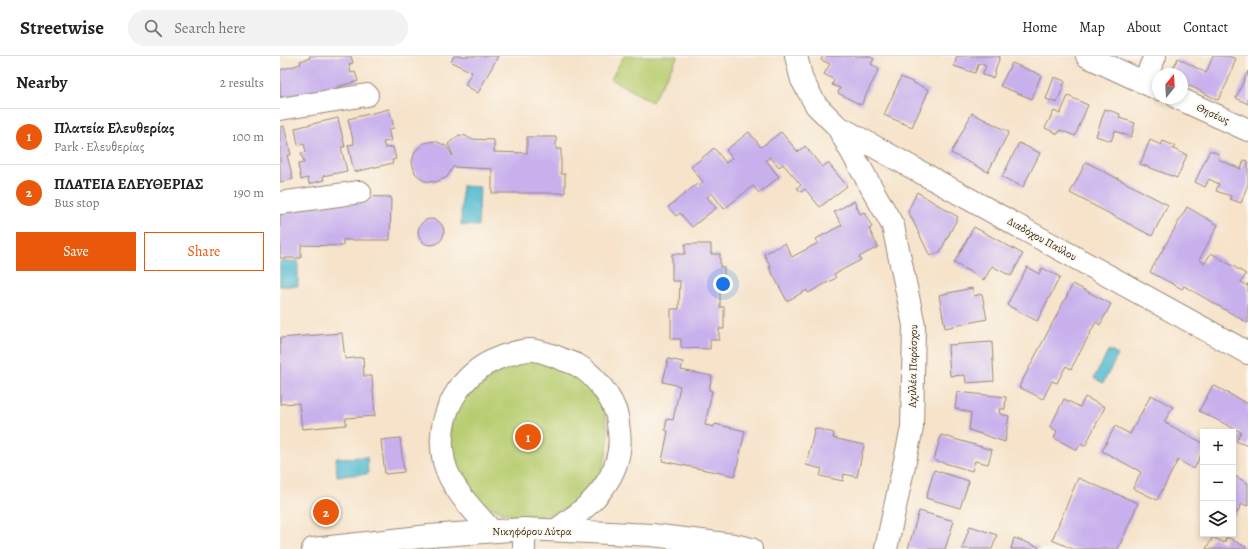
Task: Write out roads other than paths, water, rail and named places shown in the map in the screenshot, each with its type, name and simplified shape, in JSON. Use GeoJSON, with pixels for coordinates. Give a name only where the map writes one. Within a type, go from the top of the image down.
{"type":"FeatureCollection","features":[{"type":"Feature","properties":{"kind":"street"},"geometry":{"type":"LineString","coordinates":[[796,56],[802,80],[816,105],[837,126]]}},
{"type":"Feature","properties":{"kind":"street"},"geometry":{"type":"LineString","coordinates":[[1087,56],[1151,85],[1155,56]]}},
{"type":"Feature","properties":{"kind":"street"},"geometry":{"type":"LineString","coordinates":[[280,109],[367,95]]}},
{"type":"Feature","properties":{"kind":"street","name":"Θησέως"},"geometry":{"type":"LineString","coordinates":[[1188,103],[1248,130]]}},
{"type":"Feature","properties":{"kind":"street","name":"Διαδόχου Παύλου"},"geometry":{"type":"LineString","coordinates":[[837,126],[1248,353]]}},
{"type":"Feature","properties":{"kind":"street","name":"Αχιλλέα Παράσχου"},"geometry":{"type":"LineString","coordinates":[[837,126],[893,226],[914,325],[912,428],[886,549]]}},
{"type":"Feature","properties":{"kind":"street"},"geometry":{"type":"LineString","coordinates":[[280,203],[360,192]]}},
{"type":"Feature","properties":{"kind":"street"},"geometry":{"type":"LineString","coordinates":[[492,531],[468,505],[450,477],[444,462],[443,449],[445,420],[456,392],[465,380],[491,361],[513,352],[529,350],[552,355],[577,365],[592,376],[607,394],[617,416],[620,440],[619,456],[612,474],[597,497],[572,520],[556,530]]}},
{"type":"Feature","properties":{"kind":"street","name":"Νικηφόρου Λύτρα"},"geometry":{"type":"LineString","coordinates":[[313,549],[430,536],[492,531],[524,539],[556,530],[652,535],[734,545],[751,549]]}},
{"type":"Feature","properties":{"kind":"water"},"geometry":{"type":"Polygon","coordinates":[[[462,186],[480,187],[478,226],[461,225],[462,186]]]}},
{"type":"Feature","properties":{"kind":"water"},"geometry":{"type":"Polygon","coordinates":[[[280,261],[298,261],[298,286],[280,286],[280,261]]]}},
{"type":"Feature","properties":{"kind":"water"},"geometry":{"type":"Polygon","coordinates":[[[1109,350],[1118,355],[1103,383],[1094,378],[1109,350]]]}},
{"type":"Feature","properties":{"kind":"water"},"geometry":{"type":"Polygon","coordinates":[[[367,457],[368,474],[337,476],[336,458],[367,457]]]}},
{"type":"Feature","properties":{"kind":"place","name":"Πλατεία Ελευθερίας"},"geometry":{"type":"Point","coordinates":[528,437]}},
{"type":"Feature","properties":{"kind":"place","name":"ΠΛΑΤΕΙΑ ΕΛΕΥΘΕΡΙΑΣ"},"geometry":{"type":"Point","coordinates":[326,512]}}]}
